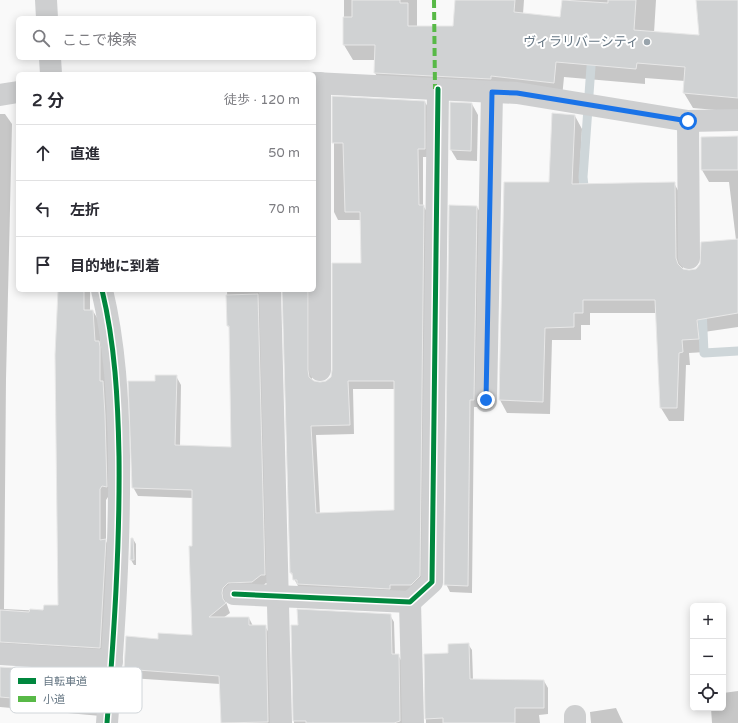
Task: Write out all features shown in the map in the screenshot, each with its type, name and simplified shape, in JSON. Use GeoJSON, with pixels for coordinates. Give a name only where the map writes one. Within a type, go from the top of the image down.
{"type":"FeatureCollection","features":[{"type":"Feature","properties":{"kind":"street"},"geometry":{"type":"LineString","coordinates":[[46,0],[47,16]]}},
{"type":"Feature","properties":{"kind":"street"},"geometry":{"type":"LineString","coordinates":[[50,60],[50,72]]}},
{"type":"Feature","properties":{"kind":"street"},"geometry":{"type":"LineString","coordinates":[[320,370],[317,83],[517,93],[688,121],[738,120]]}},
{"type":"Feature","properties":{"kind":"street"},"geometry":{"type":"LineString","coordinates":[[234,594],[410,602],[432,582],[438,89]]}},
{"type":"Feature","properties":{"kind":"street"},"geometry":{"type":"LineString","coordinates":[[0,95],[16,92]]}},
{"type":"Feature","properties":{"kind":"street"},"geometry":{"type":"LineString","coordinates":[[486,400],[492,92]]}},
{"type":"Feature","properties":{"kind":"street"},"geometry":{"type":"LineString","coordinates":[[688,121],[689,258]]}},
{"type":"Feature","properties":{"kind":"street"},"geometry":{"type":"LineString","coordinates":[[102,292],[109,319],[118,397],[120,518],[112,667]]}},
{"type":"Feature","properties":{"kind":"street"},"geometry":{"type":"LineString","coordinates":[[270,292],[281,723]]}},
{"type":"Feature","properties":{"kind":"street"},"geometry":{"type":"LineString","coordinates":[[410,602],[413,723]]}},
{"type":"Feature","properties":{"kind":"street"},"geometry":{"type":"LineString","coordinates":[[0,654],[112,661]]}},
{"type":"Feature","properties":{"kind":"street"},"geometry":{"type":"LineString","coordinates":[[107,723],[108,713]]}},
{"type":"Feature","properties":{"kind":"building"},"geometry":{"type":"Polygon","coordinates":[[[352,0],[400,0],[400,3],[408,3],[408,26],[453,26],[455,0],[515,0],[514,12],[560,17],[562,0],[608,3],[608,0],[636,0],[634,30],[699,35],[696,0],[738,0],[738,98],[683,93],[685,67],[637,63],[636,69],[556,62],[554,83],[491,76],[491,79],[374,73],[375,45],[343,45],[343,17],[352,17],[352,0]]]}},
{"type":"Feature","properties":{"kind":"building"},"geometry":{"type":"Polygon","coordinates":[[[332,96],[425,101],[425,149],[418,149],[419,205],[424,205],[420,576],[411,585],[390,585],[390,589],[297,584],[297,580],[293,580],[292,573],[290,573],[282,292],[308,292],[309,377],[314,381],[326,381],[331,377],[332,370],[332,263],[361,263],[360,212],[345,212],[343,143],[332,143],[332,96]],[[348,381],[350,425],[311,426],[316,513],[394,510],[394,381],[348,381]]]}},
{"type":"Feature","properties":{"kind":"building"},"geometry":{"type":"Polygon","coordinates":[[[450,102],[472,103],[471,151],[450,150],[450,102]]]}},
{"type":"Feature","properties":{"kind":"building"},"geometry":{"type":"Polygon","coordinates":[[[552,113],[575,115],[572,184],[675,182],[676,258],[678,264],[683,269],[696,269],[700,264],[701,242],[738,239],[738,313],[697,320],[699,339],[682,340],[683,352],[679,353],[677,408],[660,408],[655,300],[583,300],[583,313],[574,313],[574,327],[545,328],[543,402],[499,400],[504,182],[549,182],[552,113]]]}},
{"type":"Feature","properties":{"kind":"building"},"geometry":{"type":"Polygon","coordinates":[[[738,136],[738,170],[701,170],[701,137],[738,136]]]}},
{"type":"Feature","properties":{"kind":"building"},"geometry":{"type":"Polygon","coordinates":[[[449,205],[477,206],[474,400],[470,400],[468,586],[444,585],[449,205]]]}},
{"type":"Feature","properties":{"kind":"building"},"geometry":{"type":"Polygon","coordinates":[[[58,292],[84,292],[84,310],[93,310],[95,341],[99,341],[100,381],[103,381],[105,415],[107,487],[102,486],[100,489],[100,540],[106,539],[100,648],[0,642],[0,610],[29,612],[30,609],[43,610],[44,605],[58,605],[55,355],[58,292]]]}},
{"type":"Feature","properties":{"kind":"building"},"geometry":{"type":"Polygon","coordinates":[[[258,294],[265,575],[261,575],[252,582],[228,583],[223,588],[222,593],[223,599],[226,603],[209,617],[249,617],[249,625],[266,625],[268,722],[221,723],[219,676],[142,670],[142,667],[124,667],[126,636],[158,639],[158,633],[192,635],[189,546],[192,546],[192,490],[132,488],[128,381],[155,381],[155,375],[177,375],[175,445],[231,447],[229,326],[227,326],[226,295],[258,294]]]}},
{"type":"Feature","properties":{"kind":"building"},"geometry":{"type":"Polygon","coordinates":[[[131,538],[133,538],[134,560],[130,560],[131,538]]]}},
{"type":"Feature","properties":{"kind":"building"},"geometry":{"type":"Polygon","coordinates":[[[297,609],[391,614],[392,654],[399,654],[400,721],[394,723],[306,723],[306,721],[293,721],[291,625],[298,625],[297,609]]]}},
{"type":"Feature","properties":{"kind":"building"},"geometry":{"type":"Polygon","coordinates":[[[469,643],[470,679],[544,680],[544,708],[515,708],[515,723],[443,723],[443,718],[425,719],[424,654],[448,653],[448,644],[469,643]]]}},
{"type":"Feature","properties":{"kind":"building"},"geometry":{"type":"Polygon","coordinates":[[[0,667],[10,668],[10,698],[0,697],[0,667]]]}},
{"type":"Feature","properties":{"kind":"waterway"},"geometry":{"type":"LineString","coordinates":[[585,196],[583,177],[592,53]]}},
{"type":"Feature","properties":{"kind":"waterway"},"geometry":{"type":"LineString","coordinates":[[702,308],[704,353],[738,351]]}},
{"type":"Feature","properties":{"kind":"marked path"},"geometry":{"type":"LineString","coordinates":[[434,0],[435,89]]}},
{"type":"Feature","properties":{"kind":"cycle path"},"geometry":{"type":"LineString","coordinates":[[234,594],[410,602],[432,582],[438,89]]}},
{"type":"Feature","properties":{"kind":"cycle path"},"geometry":{"type":"LineString","coordinates":[[102,292],[113,351],[118,414],[119,456],[119,523],[111,667]]}},
{"type":"Feature","properties":{"kind":"cycle path"},"geometry":{"type":"LineString","coordinates":[[107,723],[108,713]]}},
{"type":"Feature","properties":{"kind":"place","name":"ヴィラリバーシティ"},"geometry":{"type":"Point","coordinates":[647,42]}},
{"type":"Feature","properties":{"kind":"route"},"geometry":{"type":"LineString","coordinates":[[486,400],[492,92],[517,93],[688,121]]}}]}
